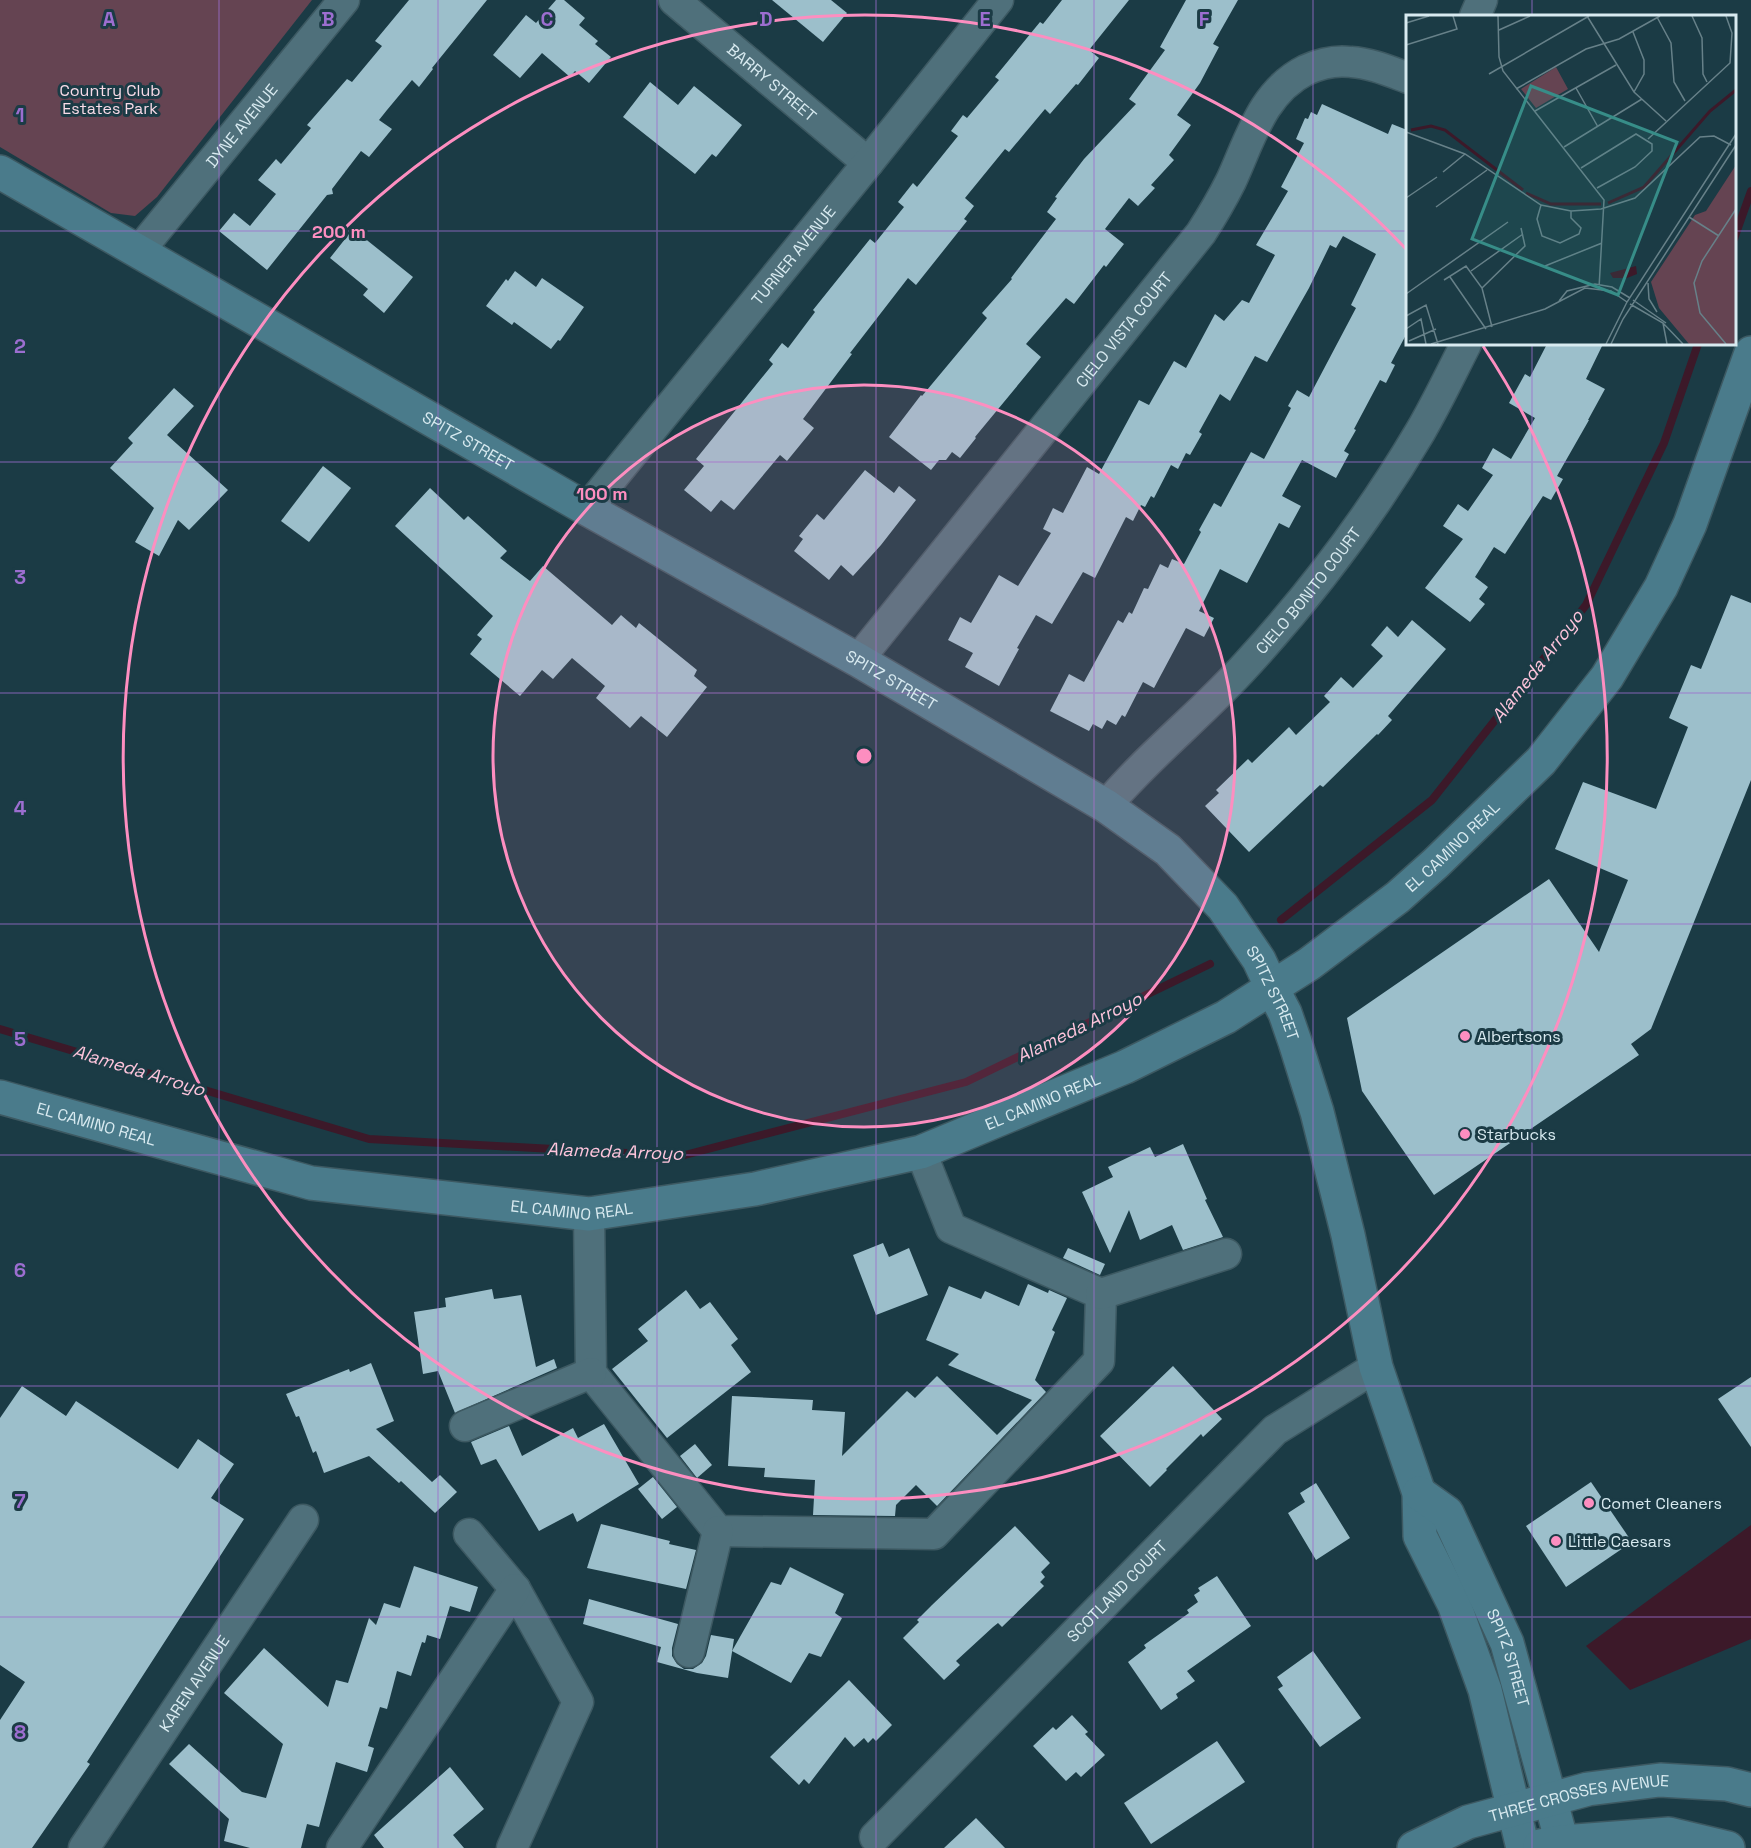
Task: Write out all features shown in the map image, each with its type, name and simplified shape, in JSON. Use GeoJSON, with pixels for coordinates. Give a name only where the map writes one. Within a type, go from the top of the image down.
{"type":"FeatureCollection","features":[{"type":"Feature","properties":{"kind":"street","name":"DYNE AVENUE"},"geometry":{"type":"LineString","coordinates":[[139,252],[344,0]]}},
{"type":"Feature","properties":{"kind":"street","name":"BARRY STREET"},"geometry":{"type":"LineString","coordinates":[[674,0],[868,163]]}},
{"type":"Feature","properties":{"kind":"street","name":"TURNER AVENUE"},"geometry":{"type":"LineString","coordinates":[[587,509],[998,0]]}},
{"type":"Feature","properties":{"kind":"street"},"geometry":{"type":"LineString","coordinates":[[1475,15],[1482,0]]}},
{"type":"Feature","properties":{"kind":"street","name":"CIELO VISTA COURT"},"geometry":{"type":"LineString","coordinates":[[858,660],[1201,233],[1231,182],[1263,111],[1278,90],[1311,68],[1336,62],[1349,61],[1368,64],[1406,78]]}},
{"type":"Feature","properties":{"kind":"street","name":"SPITZ STREET"},"geometry":{"type":"LineString","coordinates":[[0,171],[587,509],[858,660],[1106,806],[1168,850],[1223,907],[1259,960],[1285,1013],[1317,1112],[1348,1235],[1376,1367],[1419,1493],[1420,1536],[1454,1604],[1485,1690],[1523,1848]]}},
{"type":"Feature","properties":{"kind":"street","name":"CIELO BONITO COURT"},"geometry":{"type":"LineString","coordinates":[[1106,806],[1138,771],[1246,666],[1302,601],[1359,527],[1384,489],[1420,431],[1465,345]]}},
{"type":"Feature","properties":{"kind":"street","name":"EL CAMINO REAL"},"geometry":{"type":"LineString","coordinates":[[0,1097],[311,1183],[589,1214],[755,1189],[921,1152],[1125,1067],[1226,1017],[1310,964],[1355,931],[1436,863],[1541,761],[1607,677],[1661,587],[1690,524],[1751,354]]}},
{"type":"Feature","properties":{"kind":"street"},"geometry":{"type":"LineString","coordinates":[[921,1152],[951,1228],[1101,1294],[1226,1254]]}},
{"type":"Feature","properties":{"kind":"street"},"geometry":{"type":"LineString","coordinates":[[589,1214],[591,1373],[718,1531]]}},
{"type":"Feature","properties":{"kind":"street"},"geometry":{"type":"LineString","coordinates":[[718,1531],[934,1534],[1099,1361],[1101,1294]]}},
{"type":"Feature","properties":{"kind":"street","name":"SCOTLAND COURT"},"geometry":{"type":"LineString","coordinates":[[875,1837],[1275,1430],[1376,1367]]}},
{"type":"Feature","properties":{"kind":"street"},"geometry":{"type":"LineString","coordinates":[[465,1426],[591,1373]]}},
{"type":"Feature","properties":{"kind":"street","name":"SPITZ STREET"},"geometry":{"type":"LineString","coordinates":[[1419,1493],[1447,1513],[1507,1643],[1562,1842]]}},
{"type":"Feature","properties":{"kind":"street","name":"KAREN AVENUE"},"geometry":{"type":"LineString","coordinates":[[84,1848],[303,1520]]}},
{"type":"Feature","properties":{"kind":"street"},"geometry":{"type":"LineString","coordinates":[[689,1652],[718,1531]]}},
{"type":"Feature","properties":{"kind":"street"},"geometry":{"type":"LineString","coordinates":[[469,1534],[515,1588],[578,1702],[512,1848]]}},
{"type":"Feature","properties":{"kind":"street"},"geometry":{"type":"LineString","coordinates":[[342,1848],[515,1588]]}},
{"type":"Feature","properties":{"kind":"street","name":"THREE CROSSES AVENUE"},"geometry":{"type":"LineString","coordinates":[[1414,1848],[1468,1822],[1588,1789],[1660,1780],[1728,1784],[1751,1790]]}},
{"type":"Feature","properties":{"kind":"street"},"geometry":{"type":"LineString","coordinates":[[1523,1848],[1562,1842],[1669,1834],[1728,1848]]}},
{"type":"Feature","properties":{"kind":"green space","name":"Country Club Estates Park"},"geometry":{"type":"Polygon","coordinates":[[[0,0],[312,0],[157,197],[135,216],[111,213],[0,147],[0,0]]]}},
{"type":"Feature","properties":{"kind":"shaded area"},"geometry":{"type":"Polygon","coordinates":[[[1751,1525],[1751,1639],[1630,1690],[1586,1646],[1751,1525]]]}},
{"type":"Feature","properties":{"kind":"building"},"geometry":{"type":"Polygon","coordinates":[[[409,0],[487,0],[419,87],[412,80],[387,110],[379,120],[392,129],[369,157],[361,151],[332,189],[333,194],[327,195],[267,270],[219,231],[234,213],[250,226],[276,194],[258,180],[276,159],[281,164],[311,128],[307,125],[347,79],[352,82],[382,46],[375,41],[409,0]]]}},
{"type":"Feature","properties":{"kind":"building"},"geometry":{"type":"Polygon","coordinates":[[[556,0],[564,0],[585,18],[579,25],[598,41],[595,44],[611,57],[589,83],[575,71],[570,77],[542,53],[520,78],[493,55],[526,15],[536,23],[556,0]]]}},
{"type":"Feature","properties":{"kind":"building"},"geometry":{"type":"Polygon","coordinates":[[[772,0],[831,0],[847,13],[823,42],[772,0]]]}},
{"type":"Feature","properties":{"kind":"building"},"geometry":{"type":"Polygon","coordinates":[[[1062,0],[1129,0],[1089,50],[1099,58],[1078,85],[1076,84],[1050,114],[1045,109],[1009,152],[1005,149],[965,198],[974,206],[964,219],[967,221],[916,285],[908,278],[850,353],[852,354],[803,419],[814,428],[787,461],[780,455],[734,510],[721,500],[711,512],[684,490],[704,466],[696,459],[773,364],[769,360],[782,343],[788,348],[815,312],[813,310],[870,239],[875,243],[904,207],[898,202],[913,183],[917,187],[958,136],[951,131],[963,115],[967,118],[999,80],[995,77],[1040,22],[1043,24],[1062,0]]]}},
{"type":"Feature","properties":{"kind":"building"},"geometry":{"type":"Polygon","coordinates":[[[1186,0],[1238,0],[1213,44],[1219,47],[1200,83],[1177,115],[1191,125],[1169,155],[1174,160],[1151,185],[1155,188],[1138,206],[1129,198],[1105,229],[1124,244],[1106,267],[1104,265],[1074,304],[1066,298],[1026,344],[1041,357],[960,458],[952,452],[946,460],[939,460],[931,470],[889,437],[921,395],[987,318],[982,313],[1012,279],[1056,219],[1047,212],[1057,198],[1055,197],[1084,159],[1136,104],[1129,99],[1165,50],[1160,47],[1186,0]]]}},
{"type":"Feature","properties":{"kind":"building"},"geometry":{"type":"Polygon","coordinates":[[[650,82],[678,105],[694,86],[742,125],[716,157],[712,154],[695,174],[623,117],[650,82]]]}},
{"type":"Feature","properties":{"kind":"building"},"geometry":{"type":"Polygon","coordinates":[[[1322,104],[1388,134],[1392,124],[1406,130],[1406,335],[1391,363],[1395,365],[1386,383],[1380,380],[1354,429],[1356,430],[1344,451],[1349,454],[1336,478],[1302,460],[1282,496],[1301,506],[1289,528],[1279,523],[1247,583],[1220,569],[1199,611],[1214,618],[1204,637],[1186,628],[1154,688],[1143,682],[1125,717],[1122,715],[1116,725],[1107,720],[1102,729],[1093,724],[1089,731],[1050,711],[1069,674],[1084,682],[1118,620],[1123,623],[1129,612],[1132,614],[1144,588],[1148,589],[1160,564],[1168,568],[1172,559],[1184,564],[1214,503],[1221,507],[1251,452],[1264,459],[1291,408],[1288,406],[1297,390],[1309,397],[1356,308],[1351,305],[1376,254],[1343,236],[1336,248],[1330,245],[1309,288],[1267,362],[1255,356],[1230,401],[1220,394],[1199,432],[1202,434],[1190,455],[1186,453],[1178,469],[1171,465],[1154,498],[1151,496],[1145,507],[1141,505],[1133,521],[1126,517],[1095,578],[1083,572],[1052,624],[1036,615],[999,686],[965,667],[973,653],[948,640],[960,617],[971,623],[999,575],[1018,586],[1051,533],[1043,529],[1053,508],[1063,513],[1087,467],[1099,474],[1139,400],[1149,405],[1174,361],[1186,368],[1215,314],[1224,321],[1242,300],[1249,303],[1275,255],[1256,245],[1288,191],[1281,187],[1304,143],[1296,139],[1305,118],[1308,119],[1311,112],[1317,115],[1322,104]]]}},
{"type":"Feature","properties":{"kind":"building"},"geometry":{"type":"Polygon","coordinates":[[[353,229],[413,277],[384,313],[363,295],[368,289],[330,258],[353,229]]]}},
{"type":"Feature","properties":{"kind":"building"},"geometry":{"type":"Polygon","coordinates":[[[515,271],[536,287],[542,278],[584,307],[560,341],[558,340],[551,349],[514,322],[512,325],[486,306],[506,279],[508,281],[515,271]]]}},
{"type":"Feature","properties":{"kind":"building"},"geometry":{"type":"Polygon","coordinates":[[[1546,345],[1603,345],[1586,379],[1605,389],[1557,476],[1563,479],[1551,500],[1543,496],[1505,554],[1494,547],[1475,577],[1488,587],[1479,599],[1485,604],[1470,622],[1425,588],[1463,539],[1443,526],[1458,504],[1468,511],[1493,475],[1482,468],[1493,448],[1511,459],[1535,418],[1509,403],[1525,374],[1530,377],[1546,345]]]}},
{"type":"Feature","properties":{"kind":"building"},"geometry":{"type":"Polygon","coordinates":[[[174,388],[194,406],[167,435],[228,490],[189,530],[178,520],[159,556],[135,542],[154,508],[110,468],[133,443],[128,438],[174,388]]]}},
{"type":"Feature","properties":{"kind":"building"},"geometry":{"type":"Polygon","coordinates":[[[323,466],[351,488],[309,542],[281,521],[323,466]]]}},
{"type":"Feature","properties":{"kind":"building"},"geometry":{"type":"Polygon","coordinates":[[[865,470],[894,493],[899,486],[916,500],[853,576],[841,565],[829,580],[794,551],[803,539],[799,536],[817,514],[824,520],[865,470]]]}},
{"type":"Feature","properties":{"kind":"building"},"geometry":{"type":"Polygon","coordinates":[[[430,488],[464,520],[468,516],[507,551],[500,558],[530,581],[543,566],[612,625],[621,615],[636,628],[639,623],[697,670],[694,676],[707,687],[667,737],[641,716],[630,728],[596,698],[605,686],[572,658],[553,679],[542,670],[520,696],[470,654],[482,639],[477,635],[493,616],[395,526],[430,488]]]}},
{"type":"Feature","properties":{"kind":"building"},"geometry":{"type":"Polygon","coordinates":[[[1731,595],[1751,603],[1751,780],[1651,1029],[1631,1044],[1639,1055],[1434,1195],[1362,1091],[1347,1018],[1549,879],[1599,952],[1628,880],[1555,849],[1583,782],[1656,809],[1688,727],[1669,718],[1691,665],[1701,669],[1731,595]]]}},
{"type":"Feature","properties":{"kind":"building"},"geometry":{"type":"Polygon","coordinates":[[[1412,620],[1446,649],[1388,716],[1392,720],[1378,735],[1323,787],[1320,785],[1249,852],[1205,806],[1219,793],[1216,790],[1248,759],[1252,763],[1289,727],[1296,735],[1330,702],[1324,696],[1341,677],[1353,688],[1383,656],[1371,645],[1387,626],[1398,637],[1412,620]]]}},
{"type":"Feature","properties":{"kind":"building"},"geometry":{"type":"Polygon","coordinates":[[[1183,1144],[1207,1199],[1205,1200],[1223,1237],[1183,1250],[1172,1225],[1140,1240],[1129,1210],[1110,1253],[1082,1192],[1113,1177],[1108,1167],[1150,1147],[1155,1157],[1183,1144]]]}},
{"type":"Feature","properties":{"kind":"building"},"geometry":{"type":"Polygon","coordinates":[[[883,1243],[889,1257],[909,1248],[928,1295],[876,1315],[853,1255],[883,1243]]]}},
{"type":"Feature","properties":{"kind":"building"},"geometry":{"type":"Polygon","coordinates":[[[1068,1248],[1105,1264],[1100,1275],[1063,1258],[1068,1248]]]}},
{"type":"Feature","properties":{"kind":"building"},"geometry":{"type":"Polygon","coordinates":[[[1028,1284],[1067,1298],[1052,1330],[1055,1332],[1035,1380],[1046,1392],[937,1506],[916,1485],[896,1505],[895,1516],[813,1515],[815,1480],[764,1477],[765,1468],[728,1466],[732,1396],[813,1400],[812,1410],[845,1412],[842,1456],[907,1391],[915,1398],[937,1376],[997,1435],[1032,1400],[948,1365],[959,1354],[926,1340],[949,1286],[981,1299],[985,1291],[1019,1306],[1028,1284]]]}},
{"type":"Feature","properties":{"kind":"building"},"geometry":{"type":"Polygon","coordinates":[[[492,1289],[494,1299],[521,1295],[536,1367],[554,1359],[557,1368],[455,1413],[438,1371],[423,1374],[414,1312],[446,1307],[445,1298],[492,1289]]]}},
{"type":"Feature","properties":{"kind":"building"},"geometry":{"type":"Polygon","coordinates":[[[686,1290],[700,1309],[710,1302],[738,1339],[731,1345],[751,1372],[667,1438],[612,1369],[648,1341],[638,1329],[686,1290]]]}},
{"type":"Feature","properties":{"kind":"building"},"geometry":{"type":"Polygon","coordinates":[[[371,1363],[394,1421],[376,1429],[432,1482],[440,1475],[457,1492],[435,1513],[401,1481],[399,1483],[369,1456],[324,1473],[316,1451],[313,1453],[299,1416],[296,1417],[286,1394],[349,1369],[350,1372],[371,1363]]]}},
{"type":"Feature","properties":{"kind":"building"},"geometry":{"type":"Polygon","coordinates":[[[1173,1366],[1222,1419],[1203,1437],[1201,1434],[1150,1487],[1100,1436],[1173,1366]]]}},
{"type":"Feature","properties":{"kind":"building"},"geometry":{"type":"Polygon","coordinates":[[[1751,1377],[1751,1447],[1718,1399],[1751,1377]]]}},
{"type":"Feature","properties":{"kind":"building"},"geometry":{"type":"Polygon","coordinates":[[[22,1386],[66,1416],[76,1401],[178,1469],[198,1439],[234,1464],[211,1498],[244,1519],[87,1762],[90,1764],[32,1848],[0,1848],[0,1720],[25,1682],[0,1665],[0,1418],[22,1386]]]}},
{"type":"Feature","properties":{"kind":"building"},"geometry":{"type":"Polygon","coordinates":[[[604,1424],[639,1484],[577,1522],[573,1513],[539,1531],[496,1459],[481,1465],[471,1442],[509,1426],[522,1456],[573,1428],[578,1438],[604,1424]]]}},
{"type":"Feature","properties":{"kind":"building"},"geometry":{"type":"Polygon","coordinates":[[[695,1444],[712,1465],[697,1478],[680,1456],[695,1444]]]}},
{"type":"Feature","properties":{"kind":"building"},"geometry":{"type":"Polygon","coordinates":[[[653,1477],[677,1507],[662,1519],[638,1489],[653,1477]]]}},
{"type":"Feature","properties":{"kind":"building"},"geometry":{"type":"Polygon","coordinates":[[[1591,1482],[1632,1542],[1566,1587],[1526,1526],[1591,1482]]]}},
{"type":"Feature","properties":{"kind":"building"},"geometry":{"type":"Polygon","coordinates":[[[1316,1483],[1350,1538],[1316,1560],[1288,1513],[1305,1502],[1300,1493],[1316,1483]]]}},
{"type":"Feature","properties":{"kind":"building"},"geometry":{"type":"Polygon","coordinates":[[[601,1524],[670,1541],[669,1544],[696,1550],[686,1589],[587,1568],[601,1524]]]}},
{"type":"Feature","properties":{"kind":"building"},"geometry":{"type":"Polygon","coordinates":[[[1015,1526],[1050,1563],[1041,1572],[1045,1577],[1040,1582],[1044,1586],[1002,1627],[998,1623],[956,1661],[960,1665],[944,1680],[903,1638],[919,1622],[917,1620],[1015,1526]]]}},
{"type":"Feature","properties":{"kind":"building"},"geometry":{"type":"Polygon","coordinates":[[[414,1566],[478,1587],[470,1612],[450,1606],[440,1639],[427,1635],[425,1643],[422,1642],[411,1676],[397,1671],[387,1709],[380,1707],[368,1746],[374,1748],[367,1772],[336,1762],[319,1827],[307,1824],[301,1848],[250,1848],[224,1841],[229,1819],[169,1764],[189,1744],[242,1792],[266,1798],[283,1744],[224,1693],[264,1648],[328,1707],[336,1680],[348,1683],[369,1618],[376,1625],[384,1603],[400,1608],[414,1566]]]}},
{"type":"Feature","properties":{"kind":"building"},"geometry":{"type":"Polygon","coordinates":[[[790,1567],[844,1594],[835,1613],[842,1618],[821,1657],[809,1653],[791,1683],[732,1651],[771,1582],[781,1585],[790,1567]]]}},
{"type":"Feature","properties":{"kind":"building"},"geometry":{"type":"Polygon","coordinates":[[[1217,1576],[1251,1626],[1187,1671],[1195,1681],[1176,1694],[1178,1698],[1161,1710],[1128,1662],[1146,1648],[1144,1645],[1189,1613],[1187,1610],[1198,1602],[1194,1595],[1200,1591],[1198,1588],[1217,1576]]]}},
{"type":"Feature","properties":{"kind":"building"},"geometry":{"type":"Polygon","coordinates":[[[589,1599],[678,1624],[672,1656],[684,1669],[693,1669],[702,1663],[711,1635],[734,1639],[728,1678],[697,1673],[657,1662],[661,1647],[583,1624],[589,1599]]]}},
{"type":"Feature","properties":{"kind":"building"},"geometry":{"type":"Polygon","coordinates":[[[1313,1651],[1361,1718],[1320,1747],[1278,1689],[1283,1686],[1277,1677],[1313,1651]]]}},
{"type":"Feature","properties":{"kind":"building"},"geometry":{"type":"Polygon","coordinates":[[[849,1680],[892,1725],[876,1741],[873,1738],[868,1743],[864,1738],[854,1747],[845,1737],[809,1784],[804,1779],[799,1785],[770,1757],[849,1680]]]}},
{"type":"Feature","properties":{"kind":"building"},"geometry":{"type":"Polygon","coordinates":[[[1072,1715],[1088,1732],[1085,1734],[1105,1755],[1081,1777],[1076,1772],[1066,1781],[1033,1746],[1053,1727],[1056,1730],[1072,1715]]]}},
{"type":"Feature","properties":{"kind":"building"},"geometry":{"type":"Polygon","coordinates":[[[1217,1741],[1245,1782],[1151,1844],[1124,1803],[1217,1741]]]}},
{"type":"Feature","properties":{"kind":"building"},"geometry":{"type":"Polygon","coordinates":[[[450,1767],[484,1809],[453,1835],[464,1848],[384,1848],[374,1835],[450,1767]]]}},
{"type":"Feature","properties":{"kind":"building"},"geometry":{"type":"Polygon","coordinates":[[[976,1818],[1005,1848],[944,1848],[976,1818]]]}},
{"type":"Feature","properties":{"kind":"waterway","name":"Alameda Arroyo"},"geometry":{"type":"LineString","coordinates":[[1736,233],[1751,191]]}},
{"type":"Feature","properties":{"kind":"waterway","name":"Alameda Arroyo"},"geometry":{"type":"LineString","coordinates":[[1281,920],[1432,800],[1586,605],[1664,443],[1698,345]]}},
{"type":"Feature","properties":{"kind":"waterway","name":"Alameda Arroyo"},"geometry":{"type":"LineString","coordinates":[[0,1029],[369,1139],[681,1156],[966,1082],[1210,964]]}},
{"type":"Feature","properties":{"kind":"place","name":"Albertsons"},"geometry":{"type":"Point","coordinates":[1465,1036]}},
{"type":"Feature","properties":{"kind":"place","name":"Starbucks"},"geometry":{"type":"Point","coordinates":[1465,1134]}},
{"type":"Feature","properties":{"kind":"place","name":"Comet Cleaners"},"geometry":{"type":"Point","coordinates":[1589,1503]}},
{"type":"Feature","properties":{"kind":"place","name":"Little Caesars"},"geometry":{"type":"Point","coordinates":[1556,1541]}}]}
